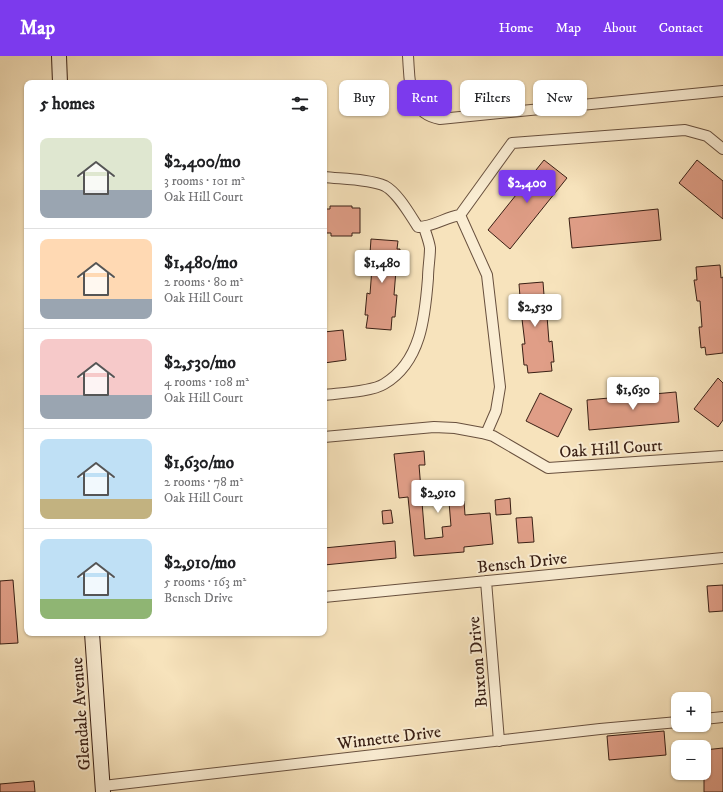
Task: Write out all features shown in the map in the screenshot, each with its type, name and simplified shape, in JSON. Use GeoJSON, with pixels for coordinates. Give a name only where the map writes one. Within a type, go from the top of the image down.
{"type":"FeatureCollection","features":[{"type":"Feature","properties":{"kind":"main road"},"geometry":{"type":"LineString","coordinates":[[60,56],[60,80]]}},
{"type":"Feature","properties":{"kind":"main road","name":"Glendale Avenue"},"geometry":{"type":"LineString","coordinates":[[92,636],[103,789]]}},
{"type":"Feature","properties":{"kind":"street"},"geometry":{"type":"LineString","coordinates":[[408,56],[411,90],[414,101],[423,112],[440,119],[723,90]]}},
{"type":"Feature","properties":{"kind":"street"},"geometry":{"type":"LineString","coordinates":[[327,177],[370,181],[386,187],[396,196],[418,227],[424,227],[450,216],[460,215],[512,143],[685,130],[708,136],[723,149]]}},
{"type":"Feature","properties":{"kind":"street"},"geometry":{"type":"LineString","coordinates":[[460,215],[487,275],[500,387],[496,411],[486,434]]}},
{"type":"Feature","properties":{"kind":"street"},"geometry":{"type":"LineString","coordinates":[[327,395],[373,389],[383,385],[397,375],[404,367],[418,341],[425,315],[430,247],[424,227]]}},
{"type":"Feature","properties":{"kind":"street","name":"Oak Hill Court"},"geometry":{"type":"LineString","coordinates":[[327,437],[434,427],[455,428],[493,436],[548,468],[723,456]]}},
{"type":"Feature","properties":{"kind":"street","name":"Bensch Drive"},"geometry":{"type":"LineString","coordinates":[[327,597],[723,558]]}},
{"type":"Feature","properties":{"kind":"street","name":"Buxton Drive"},"geometry":{"type":"LineString","coordinates":[[486,581],[499,741]]}},
{"type":"Feature","properties":{"kind":"street"},"geometry":{"type":"LineString","coordinates":[[711,718],[723,717]]}},
{"type":"Feature","properties":{"kind":"street","name":"Winnette Drive"},"geometry":{"type":"LineString","coordinates":[[103,789],[499,741],[671,723]]}},
{"type":"Feature","properties":{"kind":"building"},"geometry":{"type":"Polygon","coordinates":[[[544,160],[567,178],[510,249],[488,230],[544,160]]]}},
{"type":"Feature","properties":{"kind":"building"},"geometry":{"type":"Polygon","coordinates":[[[697,160],[723,181],[723,219],[679,183],[697,160]]]}},
{"type":"Feature","properties":{"kind":"building"},"geometry":{"type":"Polygon","coordinates":[[[330,206],[352,206],[352,208],[360,208],[360,233],[352,233],[352,236],[331,236],[331,233],[327,233],[327,209],[330,209],[330,206]]]}},
{"type":"Feature","properties":{"kind":"building"},"geometry":{"type":"Polygon","coordinates":[[[658,209],[661,240],[572,248],[569,218],[658,209]]]}},
{"type":"Feature","properties":{"kind":"building"},"geometry":{"type":"Polygon","coordinates":[[[371,239],[398,241],[397,249],[400,249],[398,271],[396,270],[394,295],[397,295],[395,317],[392,317],[391,330],[366,328],[368,315],[365,315],[367,293],[370,294],[372,268],[369,268],[371,239]]]}},
{"type":"Feature","properties":{"kind":"building"},"geometry":{"type":"Polygon","coordinates":[[[720,265],[721,278],[723,277],[723,353],[706,355],[705,347],[701,348],[699,327],[702,327],[700,301],[697,301],[694,280],[697,280],[696,267],[720,265]]]}},
{"type":"Feature","properties":{"kind":"building"},"geometry":{"type":"Polygon","coordinates":[[[543,282],[544,295],[547,295],[549,342],[552,341],[554,362],[551,362],[552,371],[528,373],[527,365],[524,365],[522,344],[525,344],[522,319],[520,319],[518,297],[520,297],[519,284],[543,282]]]}},
{"type":"Feature","properties":{"kind":"building"},"geometry":{"type":"Polygon","coordinates":[[[343,330],[346,360],[327,363],[327,332],[343,330]]]}},
{"type":"Feature","properties":{"kind":"building"},"geometry":{"type":"Polygon","coordinates":[[[718,378],[723,383],[723,420],[718,427],[694,409],[718,378]]]}},
{"type":"Feature","properties":{"kind":"building"},"geometry":{"type":"Polygon","coordinates":[[[676,392],[679,422],[589,430],[587,400],[676,392]]]}},
{"type":"Feature","properties":{"kind":"building"},"geometry":{"type":"Polygon","coordinates":[[[540,393],[572,409],[558,437],[526,421],[540,393]]]}},
{"type":"Feature","properties":{"kind":"building"},"geometry":{"type":"Polygon","coordinates":[[[424,451],[425,465],[419,465],[425,539],[443,537],[442,527],[451,526],[449,502],[464,501],[465,515],[490,513],[493,544],[464,547],[464,552],[414,556],[408,497],[399,498],[394,454],[424,451]]]}},
{"type":"Feature","properties":{"kind":"building"},"geometry":{"type":"Polygon","coordinates":[[[510,498],[511,514],[496,515],[495,500],[510,498]]]}},
{"type":"Feature","properties":{"kind":"building"},"geometry":{"type":"Polygon","coordinates":[[[391,510],[393,523],[383,524],[382,511],[391,510]]]}},
{"type":"Feature","properties":{"kind":"building"},"geometry":{"type":"Polygon","coordinates":[[[532,517],[534,542],[518,543],[516,518],[532,517]]]}},
{"type":"Feature","properties":{"kind":"building"},"geometry":{"type":"Polygon","coordinates":[[[395,541],[396,558],[327,565],[327,548],[395,541]]]}},
{"type":"Feature","properties":{"kind":"building"},"geometry":{"type":"Polygon","coordinates":[[[13,580],[18,643],[0,644],[0,581],[13,580]]]}},
{"type":"Feature","properties":{"kind":"building"},"geometry":{"type":"Polygon","coordinates":[[[723,585],[723,611],[709,612],[707,586],[723,585]]]}},
{"type":"Feature","properties":{"kind":"building"},"geometry":{"type":"Polygon","coordinates":[[[664,731],[666,755],[609,760],[607,736],[664,731]]]}},
{"type":"Feature","properties":{"kind":"building"},"geometry":{"type":"Polygon","coordinates":[[[723,748],[723,792],[704,792],[704,780],[711,780],[711,749],[723,748]]]}},
{"type":"Feature","properties":{"kind":"building"},"geometry":{"type":"Polygon","coordinates":[[[34,781],[35,792],[0,792],[0,784],[34,781]]]}}]}
